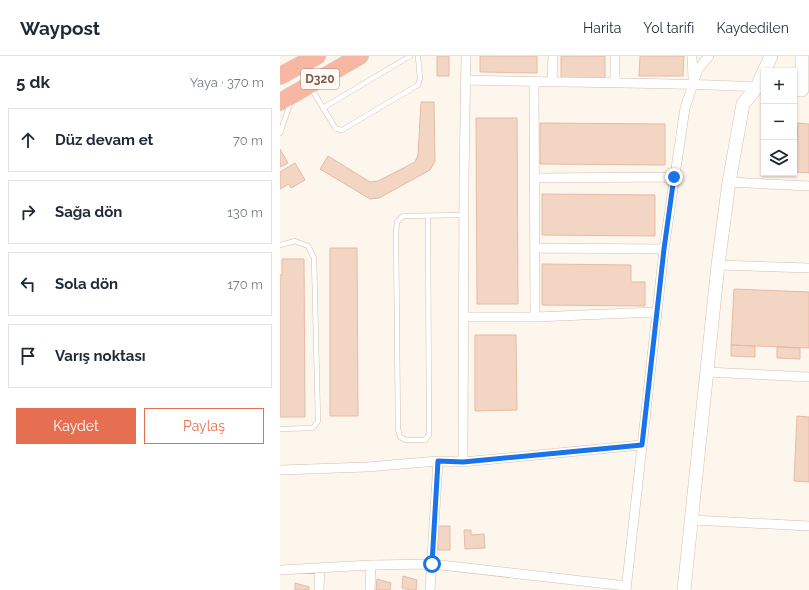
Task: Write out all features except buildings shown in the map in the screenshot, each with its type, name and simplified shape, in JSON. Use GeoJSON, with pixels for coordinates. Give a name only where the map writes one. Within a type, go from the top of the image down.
{"type":"FeatureCollection","features":[{"type":"Feature","properties":{"kind":"highway","name":"D320"},"geometry":{"type":"LineString","coordinates":[[280,76],[316,56]]}},
{"type":"Feature","properties":{"kind":"highway","name":"D320"},"geometry":{"type":"LineString","coordinates":[[287,98],[360,56]]}},
{"type":"Feature","properties":{"kind":"main road"},"geometry":{"type":"LineString","coordinates":[[684,590],[718,264],[729,182],[743,104],[760,88],[771,56]]}},
{"type":"Feature","properties":{"kind":"main road"},"geometry":{"type":"LineString","coordinates":[[802,56],[802,90]]}},
{"type":"Feature","properties":{"kind":"street"},"geometry":{"type":"LineString","coordinates":[[463,462],[463,215],[466,56]]}},
{"type":"Feature","properties":{"kind":"street"},"geometry":{"type":"LineString","coordinates":[[552,82],[553,56]]}},
{"type":"Feature","properties":{"kind":"street"},"geometry":{"type":"LineString","coordinates":[[615,56],[615,82]]}},
{"type":"Feature","properties":{"kind":"street"},"geometry":{"type":"LineString","coordinates":[[692,56],[693,84]]}},
{"type":"Feature","properties":{"kind":"street"},"geometry":{"type":"LineString","coordinates":[[280,570],[372,565],[432,564],[626,588],[656,312],[674,177],[685,108],[698,70],[709,56]]}},
{"type":"Feature","properties":{"kind":"street"},"geometry":{"type":"LineString","coordinates":[[466,80],[693,84],[760,88]]}},
{"type":"Feature","properties":{"kind":"street"},"geometry":{"type":"LineString","coordinates":[[534,82],[535,316]]}},
{"type":"Feature","properties":{"kind":"street"},"geometry":{"type":"LineString","coordinates":[[534,178],[674,177]]}},
{"type":"Feature","properties":{"kind":"street"},"geometry":{"type":"LineString","coordinates":[[729,182],[809,186]]}},
{"type":"Feature","properties":{"kind":"street"},"geometry":{"type":"LineString","coordinates":[[535,248],[664,249]]}},
{"type":"Feature","properties":{"kind":"street"},"geometry":{"type":"LineString","coordinates":[[718,264],[809,268]]}},
{"type":"Feature","properties":{"kind":"street"},"geometry":{"type":"LineString","coordinates":[[463,317],[656,312]]}},
{"type":"Feature","properties":{"kind":"street"},"geometry":{"type":"LineString","coordinates":[[707,372],[809,377]]}},
{"type":"Feature","properties":{"kind":"street"},"geometry":{"type":"LineString","coordinates":[[280,470],[367,467],[438,461],[463,462],[642,445]]}},
{"type":"Feature","properties":{"kind":"street"},"geometry":{"type":"LineString","coordinates":[[430,590],[438,461]]}},
{"type":"Feature","properties":{"kind":"street"},"geometry":{"type":"LineString","coordinates":[[692,520],[809,526]]}},
{"type":"Feature","properties":{"kind":"street"},"geometry":{"type":"LineString","coordinates":[[370,590],[372,565]]}},
{"type":"Feature","properties":{"kind":"street"},"geometry":{"type":"LineString","coordinates":[[319,590],[320,568]]}},
{"type":"Feature","properties":{"kind":"lane"},"geometry":{"type":"LineString","coordinates":[[323,108],[410,56]]}},
{"type":"Feature","properties":{"kind":"lane"},"geometry":{"type":"LineString","coordinates":[[310,84],[336,129],[342,130],[418,85],[420,78],[418,56]]}},
{"type":"Feature","properties":{"kind":"lane"},"geometry":{"type":"LineString","coordinates":[[280,133],[287,98]]}},
{"type":"Feature","properties":{"kind":"lane"},"geometry":{"type":"LineString","coordinates":[[428,216],[429,435],[425,440],[406,440],[400,437],[398,429],[397,222],[403,216],[463,215]]}},
{"type":"Feature","properties":{"kind":"lane"},"geometry":{"type":"LineString","coordinates":[[280,245],[295,241],[308,246],[314,258],[318,421],[313,428],[280,429]]}},
{"type":"Feature","properties":{"kind":"route"},"geometry":{"type":"LineString","coordinates":[[432,564],[438,461],[463,462],[642,445],[664,249],[674,177]]}}]}
